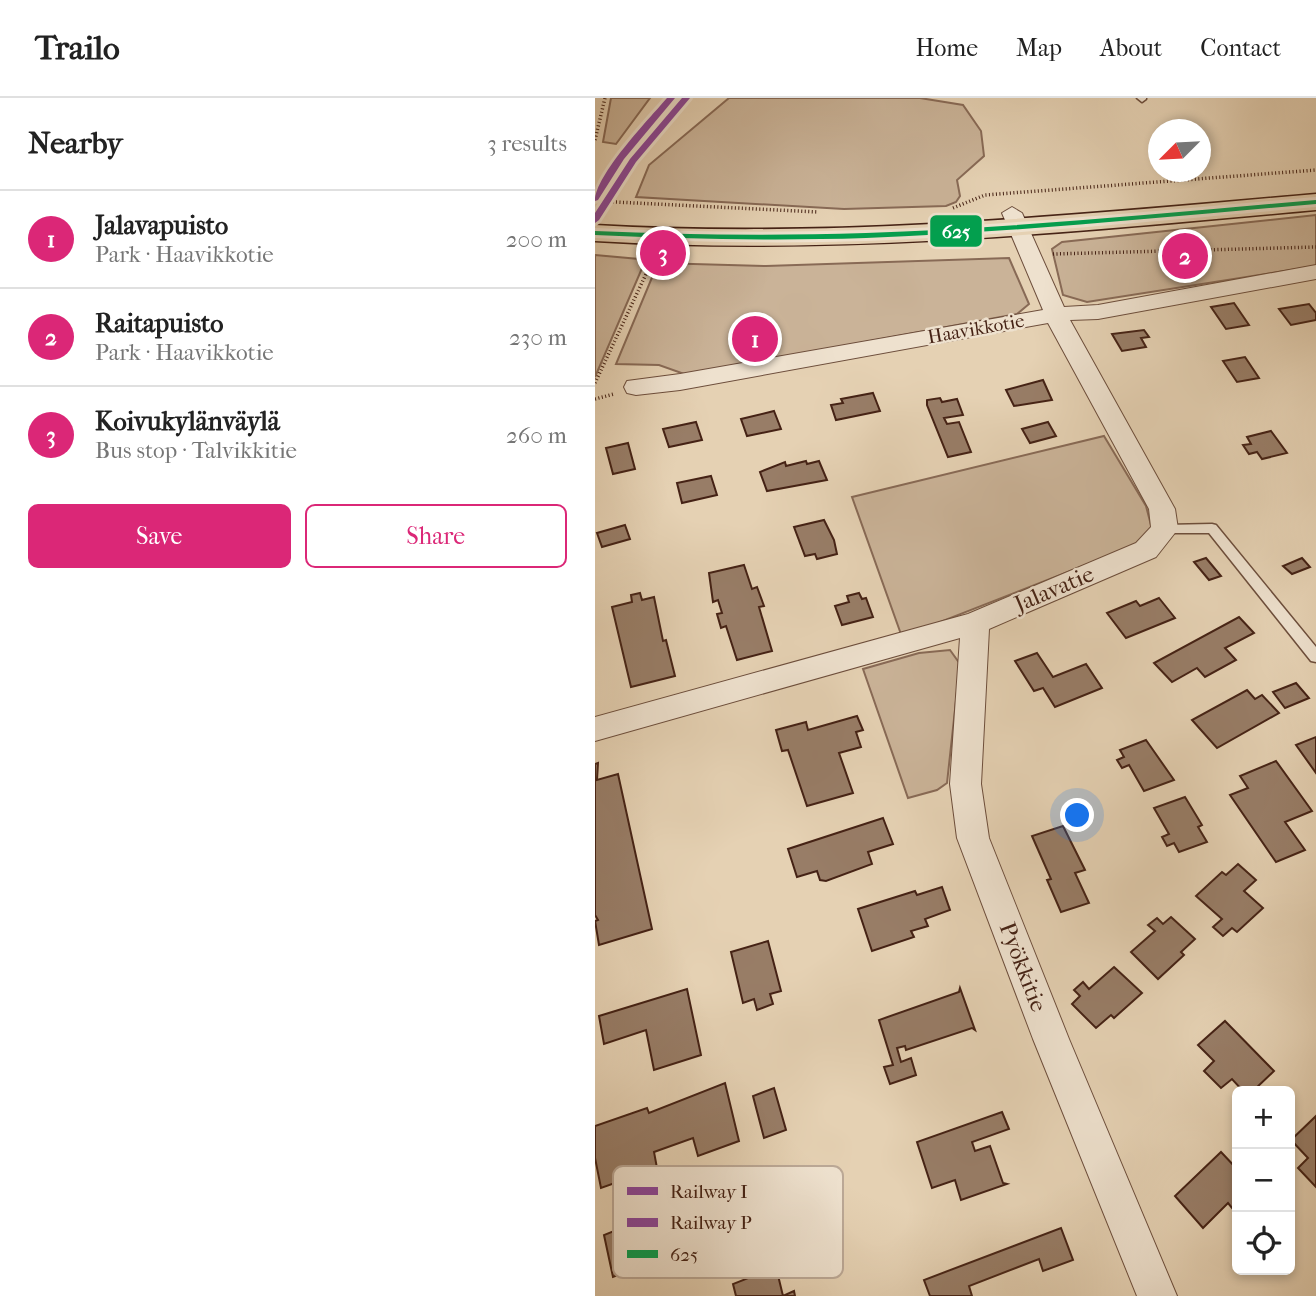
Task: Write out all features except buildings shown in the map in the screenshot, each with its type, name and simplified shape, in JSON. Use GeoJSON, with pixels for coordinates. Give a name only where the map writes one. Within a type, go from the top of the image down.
{"type":"FeatureCollection","features":[{"type":"Feature","properties":{"kind":"main road"},"geometry":{"type":"LineString","coordinates":[[595,212],[848,221],[1016,221],[1316,188]]}},
{"type":"Feature","properties":{"kind":"main road"},"geometry":{"type":"LineString","coordinates":[[595,233],[661,239],[781,241],[1016,221],[1316,202]]}},
{"type":"Feature","properties":{"kind":"street"},"geometry":{"type":"LineString","coordinates":[[1016,221],[1056,314],[1162,509],[1165,529]]}},
{"type":"Feature","properties":{"kind":"street","name":"Haavikkotie"},"geometry":{"type":"LineString","coordinates":[[636,387],[693,380],[1056,314],[1098,312],[1316,272]]}},
{"type":"Feature","properties":{"kind":"street","name":"Jalavatie"},"geometry":{"type":"LineString","coordinates":[[595,729],[975,622],[1146,550],[1165,529]]}},
{"type":"Feature","properties":{"kind":"street","name":"Pyökkitie"},"geometry":{"type":"LineString","coordinates":[[975,622],[973,698],[963,779],[965,808],[973,838],[1051,1039],[1157,1296]]}},
{"type":"Feature","properties":{"kind":"lane"},"geometry":{"type":"LineString","coordinates":[[1165,529],[1212,528],[1316,657]]}},
{"type":"Feature","properties":{"kind":"path"},"geometry":{"type":"LineString","coordinates":[[595,140],[605,98]]}},
{"type":"Feature","properties":{"kind":"path"},"geometry":{"type":"LineString","coordinates":[[949,208],[985,195],[1316,170]]}},
{"type":"Feature","properties":{"kind":"path"},"geometry":{"type":"LineString","coordinates":[[595,201],[825,212]]}},
{"type":"Feature","properties":{"kind":"path"},"geometry":{"type":"LineString","coordinates":[[1046,254],[1316,247]]}},
{"type":"Feature","properties":{"kind":"path"},"geometry":{"type":"LineString","coordinates":[[595,383],[654,257]]}},
{"type":"Feature","properties":{"kind":"shaded area"},"geometry":{"type":"Polygon","coordinates":[[[611,98],[650,98],[616,144],[603,142],[611,98]]]}},
{"type":"Feature","properties":{"kind":"shaded area"},"geometry":{"type":"Polygon","coordinates":[[[729,98],[920,98],[963,105],[981,131],[984,156],[957,180],[960,196],[956,202],[946,206],[844,209],[636,197],[649,165],[729,98]]]}},
{"type":"Feature","properties":{"kind":"shaded area"},"geometry":{"type":"Polygon","coordinates":[[[1316,215],[1316,266],[1087,302],[1063,295],[1052,249],[1062,242],[1316,215]]]}},
{"type":"Feature","properties":{"kind":"shaded area"},"geometry":{"type":"Polygon","coordinates":[[[595,255],[639,259],[643,266],[595,377],[595,255]]]}},
{"type":"Feature","properties":{"kind":"shaded area"},"geometry":{"type":"Polygon","coordinates":[[[1009,258],[1029,304],[1017,314],[687,375],[659,365],[616,364],[658,263],[766,266],[1009,258]]]}},
{"type":"Feature","properties":{"kind":"shaded area"},"geometry":{"type":"Polygon","coordinates":[[[1104,436],[1146,506],[1152,529],[1134,546],[902,637],[852,497],[1104,436]]]}},
{"type":"Feature","properties":{"kind":"shaded area"},"geometry":{"type":"Polygon","coordinates":[[[950,650],[960,664],[947,783],[937,790],[908,798],[863,669],[919,653],[950,650]]]}},
{"type":"Feature","properties":{"kind":"rail line","name":"P"},"geometry":{"type":"LineString","coordinates":[[595,198],[621,158],[671,98]]}},
{"type":"Feature","properties":{"kind":"rail line","name":"I"},"geometry":{"type":"LineString","coordinates":[[595,220],[633,161],[686,98]]}},
{"type":"Feature","properties":{"kind":"transit line","name":"625"},"geometry":{"type":"LineString","coordinates":[[595,233],[686,237],[866,235],[1046,225],[1316,202]]}},
{"type":"Feature","properties":{"kind":"place","name":"Koivukylänväylä"},"geometry":{"type":"Point","coordinates":[663,253]}},
{"type":"Feature","properties":{"kind":"place","name":"Raitapuisto"},"geometry":{"type":"Point","coordinates":[1185,256]}},
{"type":"Feature","properties":{"kind":"place","name":"Jalavapuisto"},"geometry":{"type":"Point","coordinates":[755,339]}}]}
